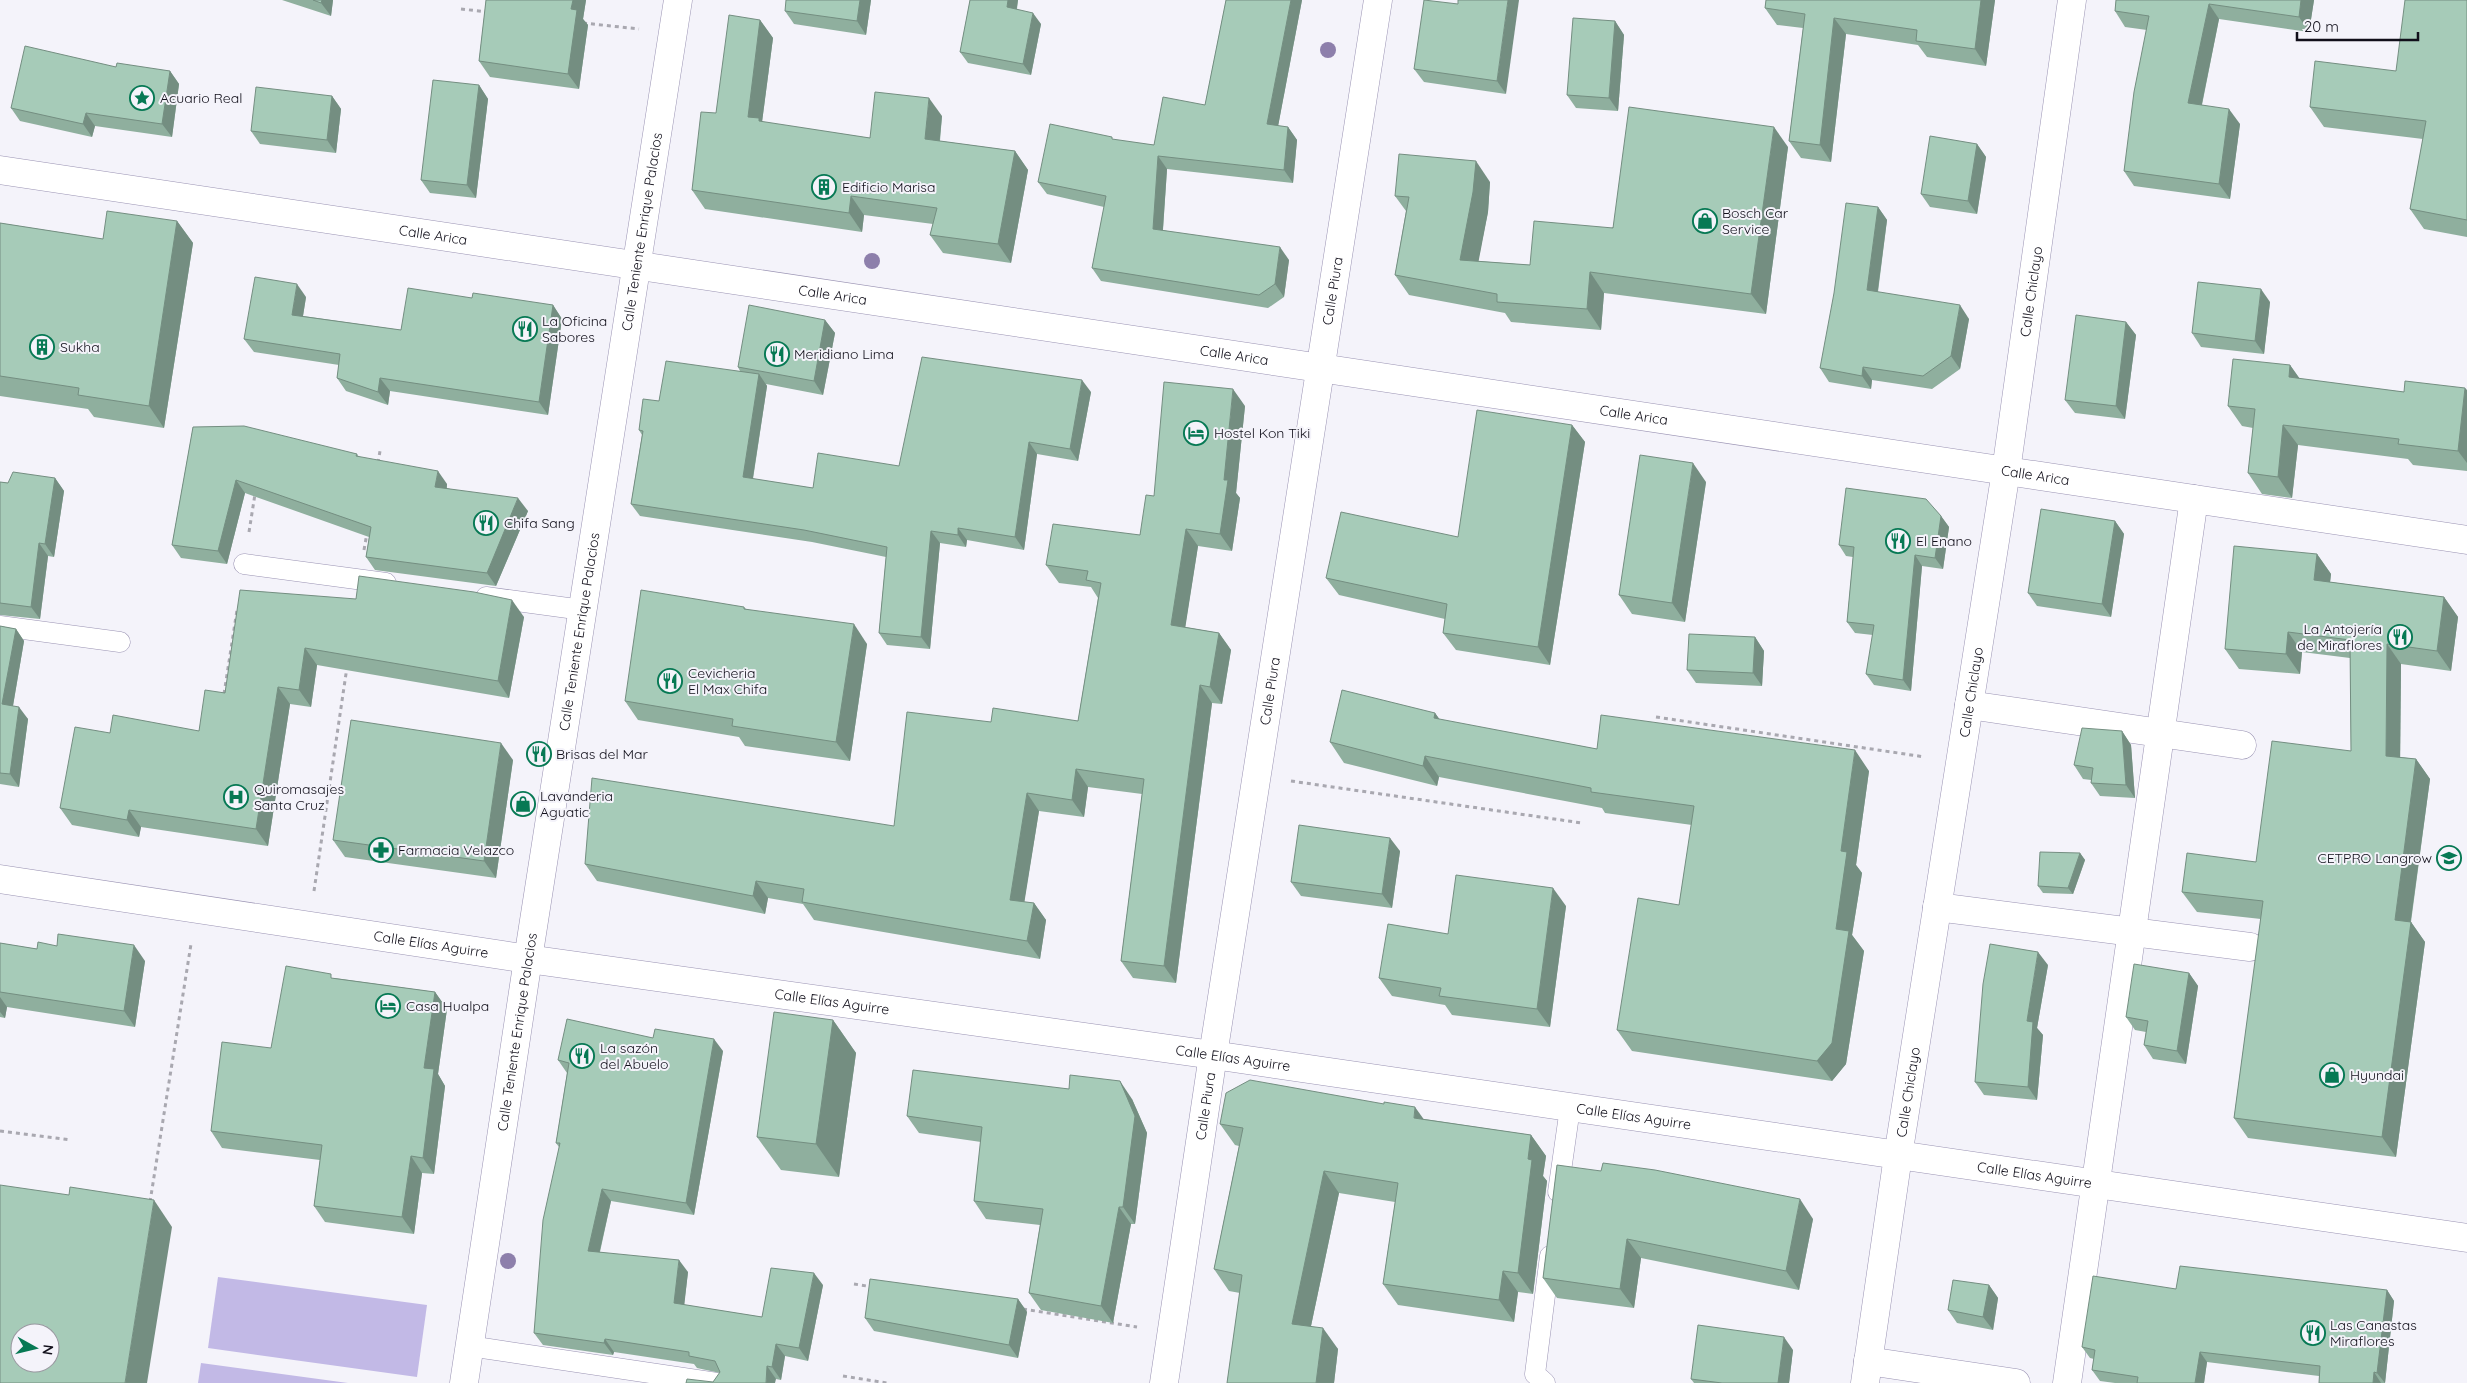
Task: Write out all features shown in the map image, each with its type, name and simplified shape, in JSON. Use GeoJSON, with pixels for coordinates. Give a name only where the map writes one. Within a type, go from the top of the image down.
{"type":"FeatureCollection","features":[{"type":"Feature","properties":{"kind":"street","name":"Calle Teniente Enrique Palacios"},"geometry":{"type":"LineString","coordinates":[[464,1383],[528,959],[638,266],[678,0]]}},
{"type":"Feature","properties":{"kind":"street","name":"Calle Piura"},"geometry":{"type":"LineString","coordinates":[[1164,1383],[1213,1055],[1378,0]]}},
{"type":"Feature","properties":{"kind":"street","name":"Calle Chiclayo"},"geometry":{"type":"LineString","coordinates":[[1867,1372],[1898,1156],[2006,471],[2072,0]]}},
{"type":"Feature","properties":{"kind":"street","name":"Calle Arica"},"geometry":{"type":"LineString","coordinates":[[0,170],[2467,540]]}},
{"type":"Feature","properties":{"kind":"street"},"geometry":{"type":"LineString","coordinates":[[2067,1383],[2194,499]]}},
{"type":"Feature","properties":{"kind":"street"},"geometry":{"type":"LineString","coordinates":[[1969,705],[2242,745]]}},
{"type":"Feature","properties":{"kind":"street","name":"Calle Elías Aguirre"},"geometry":{"type":"LineString","coordinates":[[0,879],[528,959],[1213,1055],[2467,1238]]}},
{"type":"Feature","properties":{"kind":"street"},"geometry":{"type":"LineString","coordinates":[[1938,907],[2250,947]]}},
{"type":"Feature","properties":{"kind":"street"},"geometry":{"type":"LineString","coordinates":[[1867,1372],[2016,1383]]}},
{"type":"Feature","properties":{"kind":"lane"},"geometry":{"type":"LineString","coordinates":[[244,564],[409,586]]}},
{"type":"Feature","properties":{"kind":"lane"},"geometry":{"type":"LineString","coordinates":[[467,594],[583,610]]}},
{"type":"Feature","properties":{"kind":"lane"},"geometry":{"type":"LineString","coordinates":[[0,626],[120,642]]}},
{"type":"Feature","properties":{"kind":"lane"},"geometry":{"type":"LineString","coordinates":[[1556,1208],[1570,1108]]}},
{"type":"Feature","properties":{"kind":"lane"},"geometry":{"type":"LineString","coordinates":[[1546,1383],[1535,1374],[1552,1238]]}},
{"type":"Feature","properties":{"kind":"lane"},"geometry":{"type":"LineString","coordinates":[[469,1346],[717,1383]]}},
{"type":"Feature","properties":{"kind":"path"},"geometry":{"type":"LineString","coordinates":[[461,9],[490,12]]}},
{"type":"Feature","properties":{"kind":"path"},"geometry":{"type":"LineString","coordinates":[[577,22],[673,33]]}},
{"type":"Feature","properties":{"kind":"path"},"geometry":{"type":"LineString","coordinates":[[377,471],[380,451]]}},
{"type":"Feature","properties":{"kind":"path"},"geometry":{"type":"LineString","coordinates":[[360,580],[367,530]]}},
{"type":"Feature","properties":{"kind":"path"},"geometry":{"type":"LineString","coordinates":[[308,926],[348,659]]}},
{"type":"Feature","properties":{"kind":"path"},"geometry":{"type":"LineString","coordinates":[[1656,717],[1960,763]]}},
{"type":"Feature","properties":{"kind":"path"},"geometry":{"type":"LineString","coordinates":[[1257,776],[1582,823]]}},
{"type":"Feature","properties":{"kind":"path"},"geometry":{"type":"LineString","coordinates":[[149,1208],[196,909]]}},
{"type":"Feature","properties":{"kind":"path"},"geometry":{"type":"LineString","coordinates":[[0,1131],[71,1140]]}},
{"type":"Feature","properties":{"kind":"path"},"geometry":{"type":"LineString","coordinates":[[854,1284],[883,1288]]}},
{"type":"Feature","properties":{"kind":"path"},"geometry":{"type":"LineString","coordinates":[[1018,1309],[1172,1332]]}},
{"type":"Feature","properties":{"kind":"path"},"geometry":{"type":"LineString","coordinates":[[843,1376],[887,1383]]}},
{"type":"Feature","properties":{"kind":"shaded area"},"geometry":{"type":"Polygon","coordinates":[[[218,1277],[427,1305],[417,1377],[208,1348],[218,1277]]]}},
{"type":"Feature","properties":{"kind":"shaded area"},"geometry":{"type":"Polygon","coordinates":[[[201,1363],[348,1383],[198,1383],[201,1363]]]}},
{"type":"Feature","properties":{"kind":"building"},"geometry":{"type":"Polygon","coordinates":[[[486,0],[573,0],[571,9],[577,10],[568,74],[479,61],[486,0]]]}},
{"type":"Feature","properties":{"kind":"building"},"geometry":{"type":"Polygon","coordinates":[[[786,0],[860,0],[857,21],[785,11],[786,0]]]}},
{"type":"Feature","properties":{"kind":"building"},"geometry":{"type":"Polygon","coordinates":[[[970,0],[1008,0],[1007,7],[1033,13],[1023,64],[960,52],[970,0]]]}},
{"type":"Feature","properties":{"kind":"building"},"geometry":{"type":"Polygon","coordinates":[[[1226,0],[1291,0],[1267,124],[1288,127],[1284,170],[1158,156],[1153,229],[1280,247],[1275,284],[1259,295],[1092,268],[1106,196],[1038,182],[1050,124],[1112,137],[1112,139],[1154,145],[1163,97],[1205,105],[1226,0]]]}},
{"type":"Feature","properties":{"kind":"building"},"geometry":{"type":"Polygon","coordinates":[[[1424,0],[1458,4],[1458,0],[1508,0],[1497,81],[1414,69],[1424,0]]]}},
{"type":"Feature","properties":{"kind":"building"},"geometry":{"type":"Polygon","coordinates":[[[1766,0],[1981,0],[1975,49],[1916,41],[1917,30],[1834,18],[1820,145],[1789,141],[1805,14],[1765,8],[1766,0]]]}},
{"type":"Feature","properties":{"kind":"building"},"geometry":{"type":"Polygon","coordinates":[[[2116,0],[2301,0],[2299,17],[2209,4],[2188,103],[2229,109],[2219,184],[2124,171],[2134,92],[2149,16],[2115,11],[2116,0]]]}},
{"type":"Feature","properties":{"kind":"building"},"geometry":{"type":"Polygon","coordinates":[[[2405,0],[2467,0],[2467,220],[2410,209],[2426,121],[2310,107],[2315,61],[2396,71],[2405,0]]]}},
{"type":"Feature","properties":{"kind":"building"},"geometry":{"type":"Polygon","coordinates":[[[729,15],[760,20],[748,117],[759,118],[759,121],[870,138],[875,92],[929,98],[925,139],[1015,151],[998,244],[930,235],[937,208],[851,196],[849,213],[692,190],[701,112],[716,113],[729,15]]]}},
{"type":"Feature","properties":{"kind":"building"},"geometry":{"type":"Polygon","coordinates":[[[1573,18],[1615,21],[1609,98],[1567,95],[1573,18]]]}},
{"type":"Feature","properties":{"kind":"building"},"geometry":{"type":"Polygon","coordinates":[[[25,46],[116,67],[117,63],[170,71],[162,124],[86,113],[83,124],[11,108],[25,46]]]}},
{"type":"Feature","properties":{"kind":"building"},"geometry":{"type":"Polygon","coordinates":[[[433,80],[479,85],[467,185],[421,180],[433,80]]]}},
{"type":"Feature","properties":{"kind":"building"},"geometry":{"type":"Polygon","coordinates":[[[256,87],[332,96],[327,140],[251,131],[256,87]]]}},
{"type":"Feature","properties":{"kind":"building"},"geometry":{"type":"Polygon","coordinates":[[[1629,107],[1774,127],[1751,294],[1590,272],[1587,309],[1497,302],[1497,294],[1395,275],[1409,197],[1395,196],[1399,154],[1476,161],[1473,192],[1460,260],[1530,265],[1534,221],[1613,228],[1629,107]]]}},
{"type":"Feature","properties":{"kind":"building"},"geometry":{"type":"Polygon","coordinates":[[[1930,136],[1977,144],[1968,201],[1921,194],[1930,136]]]}},
{"type":"Feature","properties":{"kind":"building"},"geometry":{"type":"Polygon","coordinates":[[[1846,203],[1878,207],[1867,290],[1960,305],[1951,356],[1923,376],[1863,367],[1862,376],[1820,368],[1834,293],[1846,203]]]}},
{"type":"Feature","properties":{"kind":"building"},"geometry":{"type":"Polygon","coordinates":[[[107,211],[177,221],[149,406],[78,395],[79,388],[0,376],[0,223],[103,239],[107,211]]]}},
{"type":"Feature","properties":{"kind":"building"},"geometry":{"type":"Polygon","coordinates":[[[255,277],[297,284],[292,315],[401,330],[408,288],[472,298],[473,293],[553,305],[539,402],[380,378],[378,392],[337,378],[340,354],[244,339],[255,277]]]}},
{"type":"Feature","properties":{"kind":"building"},"geometry":{"type":"Polygon","coordinates":[[[2198,282],[2261,289],[2255,341],[2192,333],[2198,282]]]}},
{"type":"Feature","properties":{"kind":"building"},"geometry":{"type":"Polygon","coordinates":[[[749,305],[825,320],[814,381],[738,367],[749,305]]]}},
{"type":"Feature","properties":{"kind":"building"},"geometry":{"type":"Polygon","coordinates":[[[2076,315],[2126,322],[2116,406],[2065,400],[2076,315]]]}},
{"type":"Feature","properties":{"kind":"building"},"geometry":{"type":"Polygon","coordinates":[[[922,357],[1082,380],[1070,449],[1029,442],[1015,537],[958,528],[958,535],[931,531],[921,637],[879,633],[887,547],[804,530],[631,504],[643,431],[639,430],[643,399],[659,401],[666,361],[759,374],[743,477],[813,488],[818,453],[899,466],[922,357]]]}},
{"type":"Feature","properties":{"kind":"building"},"geometry":{"type":"Polygon","coordinates":[[[2233,359],[2290,365],[2289,377],[2404,392],[2405,381],[2465,388],[2458,451],[2398,444],[2399,439],[2283,425],[2278,477],[2248,473],[2255,409],[2228,406],[2233,359]]]}},
{"type":"Feature","properties":{"kind":"building"},"geometry":{"type":"Polygon","coordinates":[[[1164,382],[1233,389],[1224,480],[1228,480],[1220,534],[1186,529],[1171,625],[1219,633],[1210,687],[1200,685],[1164,966],[1121,961],[1144,779],[1076,769],[1072,800],[1027,793],[1010,900],[1034,903],[1027,941],[802,902],[804,889],[756,881],[753,896],[585,864],[592,778],[894,826],[907,712],[991,722],[993,708],[1078,721],[1101,583],[1086,580],[1088,571],[1046,565],[1053,524],[1140,535],[1146,495],[1154,496],[1164,382]]]}},
{"type":"Feature","properties":{"kind":"building"},"geometry":{"type":"Polygon","coordinates":[[[1477,410],[1572,425],[1538,647],[1443,633],[1447,604],[1326,578],[1341,512],[1458,537],[1477,410]]]}},
{"type":"Feature","properties":{"kind":"building"},"geometry":{"type":"Polygon","coordinates":[[[244,426],[357,454],[356,456],[438,471],[435,487],[518,498],[487,573],[366,557],[371,527],[236,480],[218,551],[172,545],[193,427],[244,426]]]}},
{"type":"Feature","properties":{"kind":"building"},"geometry":{"type":"Polygon","coordinates":[[[1640,455],[1693,463],[1672,603],[1619,595],[1640,455]]]}},
{"type":"Feature","properties":{"kind":"building"},"geometry":{"type":"Polygon","coordinates":[[[13,472],[55,478],[45,544],[39,543],[31,607],[0,603],[0,482],[8,483],[13,472]]]}},
{"type":"Feature","properties":{"kind":"building"},"geometry":{"type":"Polygon","coordinates":[[[1846,488],[1926,499],[1941,516],[1935,558],[1915,555],[1903,680],[1866,674],[1874,625],[1847,622],[1854,547],[1839,545],[1846,488]]]}},
{"type":"Feature","properties":{"kind":"building"},"geometry":{"type":"Polygon","coordinates":[[[2041,509],[2115,521],[2102,604],[2028,593],[2041,509]]]}},
{"type":"Feature","properties":{"kind":"building"},"geometry":{"type":"Polygon","coordinates":[[[2234,546],[2317,554],[2314,580],[2444,597],[2437,651],[2387,644],[2386,756],[2416,759],[2395,920],[2411,922],[2382,1137],[2234,1118],[2263,901],[2182,892],[2187,853],[2256,862],[2272,741],[2351,751],[2350,640],[2288,632],[2286,654],[2225,649],[2234,546]]]}},
{"type":"Feature","properties":{"kind":"building"},"geometry":{"type":"Polygon","coordinates":[[[359,576],[474,592],[512,600],[498,681],[305,648],[299,690],[278,687],[256,829],[129,810],[127,820],[60,808],[75,727],[110,733],[113,715],[199,731],[205,690],[225,693],[240,590],[356,599],[359,576]]]}},
{"type":"Feature","properties":{"kind":"building"},"geometry":{"type":"Polygon","coordinates":[[[641,590],[744,607],[744,609],[854,624],[836,742],[732,726],[733,719],[625,701],[641,590]]]}},
{"type":"Feature","properties":{"kind":"building"},"geometry":{"type":"Polygon","coordinates":[[[0,626],[16,629],[2,704],[19,707],[10,774],[0,773],[0,626]]]}},
{"type":"Feature","properties":{"kind":"building"},"geometry":{"type":"Polygon","coordinates":[[[1689,634],[1755,637],[1753,673],[1687,670],[1689,634]]]}},
{"type":"Feature","properties":{"kind":"building"},"geometry":{"type":"Polygon","coordinates":[[[1342,690],[1435,713],[1434,718],[1597,749],[1601,715],[1855,750],[1841,851],[1847,852],[1836,929],[1849,931],[1832,1043],[1817,1061],[1617,1030],[1638,898],[1679,905],[1694,806],[1591,792],[1591,788],[1425,756],[1423,766],[1330,742],[1342,690]]]}},
{"type":"Feature","properties":{"kind":"building"},"geometry":{"type":"Polygon","coordinates":[[[351,720],[501,743],[484,861],[333,840],[351,720]]]}},
{"type":"Feature","properties":{"kind":"building"},"geometry":{"type":"Polygon","coordinates":[[[2082,728],[2122,731],[2126,785],[2091,783],[2093,768],[2074,765],[2082,728]]]}},
{"type":"Feature","properties":{"kind":"building"},"geometry":{"type":"Polygon","coordinates":[[[1299,825],[1390,838],[1382,894],[1291,882],[1299,825]]]}},
{"type":"Feature","properties":{"kind":"building"},"geometry":{"type":"Polygon","coordinates":[[[2040,852],[2080,853],[2068,888],[2038,886],[2040,852]]]}},
{"type":"Feature","properties":{"kind":"building"},"geometry":{"type":"Polygon","coordinates":[[[1456,875],[1553,888],[1537,1009],[1439,996],[1441,988],[1379,978],[1388,924],[1448,934],[1456,875]]]}},
{"type":"Feature","properties":{"kind":"building"},"geometry":{"type":"Polygon","coordinates":[[[58,934],[134,945],[124,1011],[0,992],[0,943],[37,949],[38,942],[57,946],[58,934]]]}},
{"type":"Feature","properties":{"kind":"building"},"geometry":{"type":"Polygon","coordinates":[[[1990,944],[2038,952],[2027,1021],[2033,1022],[2028,1087],[1975,1082],[1983,984],[1990,944]]]}},
{"type":"Feature","properties":{"kind":"building"},"geometry":{"type":"Polygon","coordinates":[[[2134,964],[2189,973],[2177,1051],[2144,1045],[2148,1021],[2126,1017],[2134,964]]]}},
{"type":"Feature","properties":{"kind":"building"},"geometry":{"type":"Polygon","coordinates":[[[286,966],[331,974],[331,978],[435,992],[424,1068],[434,1069],[423,1158],[411,1156],[402,1217],[314,1206],[322,1145],[211,1131],[222,1042],[271,1048],[286,966]]]}},
{"type":"Feature","properties":{"kind":"building"},"geometry":{"type":"Polygon","coordinates":[[[774,1012],[833,1020],[816,1144],[757,1137],[774,1012]]]}},
{"type":"Feature","properties":{"kind":"building"},"geometry":{"type":"Polygon","coordinates":[[[567,1019],[653,1038],[655,1029],[714,1039],[686,1203],[602,1189],[588,1251],[679,1260],[674,1303],[762,1317],[771,1268],[814,1273],[799,1348],[776,1344],[772,1367],[767,1366],[766,1383],[686,1383],[687,1379],[713,1382],[720,1372],[715,1361],[689,1356],[689,1352],[605,1339],[604,1343],[534,1333],[543,1220],[560,1143],[556,1143],[569,1063],[558,1060],[567,1019]]]}},
{"type":"Feature","properties":{"kind":"building"},"geometry":{"type":"Polygon","coordinates":[[[913,1070],[1069,1089],[1070,1075],[1120,1081],[1135,1116],[1123,1207],[1119,1207],[1101,1306],[1029,1293],[1043,1209],[974,1201],[982,1127],[907,1116],[913,1070]]]}},
{"type":"Feature","properties":{"kind":"building"},"geometry":{"type":"Polygon","coordinates":[[[1250,1080],[1384,1104],[1384,1102],[1415,1107],[1414,1118],[1531,1135],[1528,1159],[1532,1160],[1518,1273],[1503,1271],[1499,1300],[1383,1284],[1398,1183],[1324,1171],[1292,1324],[1323,1328],[1316,1383],[1227,1383],[1242,1275],[1214,1269],[1243,1128],[1220,1124],[1226,1093],[1250,1080]]]}},
{"type":"Feature","properties":{"kind":"building"},"geometry":{"type":"Polygon","coordinates":[[[1603,1163],[1655,1170],[1800,1199],[1786,1271],[1627,1239],[1620,1289],[1543,1278],[1557,1165],[1601,1171],[1603,1163]]]}},
{"type":"Feature","properties":{"kind":"building"},"geometry":{"type":"Polygon","coordinates":[[[0,1185],[69,1195],[70,1187],[154,1200],[125,1383],[0,1383],[0,1185]]]}},
{"type":"Feature","properties":{"kind":"building"},"geometry":{"type":"Polygon","coordinates":[[[2180,1266],[2387,1290],[2377,1373],[2374,1372],[2373,1383],[2319,1383],[2320,1366],[2200,1352],[2195,1383],[2137,1383],[2138,1377],[2092,1370],[2095,1350],[2082,1347],[2093,1276],[2176,1289],[2180,1266]]]}},
{"type":"Feature","properties":{"kind":"building"},"geometry":{"type":"Polygon","coordinates":[[[870,1279],[1018,1299],[1009,1345],[865,1318],[870,1279]]]}},
{"type":"Feature","properties":{"kind":"building"},"geometry":{"type":"Polygon","coordinates":[[[1953,1280],[1989,1285],[1983,1317],[1948,1310],[1953,1280]]]}},
{"type":"Feature","properties":{"kind":"building"},"geometry":{"type":"Polygon","coordinates":[[[1698,1325],[1784,1337],[1778,1383],[1722,1383],[1691,1379],[1698,1325]]]}},
{"type":"Feature","properties":{"kind":"place","name":"Acuario Real"},"geometry":{"type":"Point","coordinates":[142,98]}},
{"type":"Feature","properties":{"kind":"place","name":"Edificio Marisa"},"geometry":{"type":"Point","coordinates":[824,187]}},
{"type":"Feature","properties":{"kind":"place","name":"Bosch Car Service"},"geometry":{"type":"Point","coordinates":[1705,221]}},
{"type":"Feature","properties":{"kind":"place","name":"La Oficina Sabores"},"geometry":{"type":"Point","coordinates":[525,329]}},
{"type":"Feature","properties":{"kind":"place","name":"Sukha"},"geometry":{"type":"Point","coordinates":[42,347]}},
{"type":"Feature","properties":{"kind":"place","name":"Meridiano Lima"},"geometry":{"type":"Point","coordinates":[777,354]}},
{"type":"Feature","properties":{"kind":"place","name":"Hostel Kon Tiki"},"geometry":{"type":"Point","coordinates":[1196,433]}},
{"type":"Feature","properties":{"kind":"place","name":"Chifa Sang"},"geometry":{"type":"Point","coordinates":[486,523]}},
{"type":"Feature","properties":{"kind":"place","name":"El Enano"},"geometry":{"type":"Point","coordinates":[1898,541]}},
{"type":"Feature","properties":{"kind":"place","name":"La Antojería de Miraflores"},"geometry":{"type":"Point","coordinates":[2400,637]}},
{"type":"Feature","properties":{"kind":"place","name":"Cevicheria El Max Chifa"},"geometry":{"type":"Point","coordinates":[670,681]}},
{"type":"Feature","properties":{"kind":"place","name":"Brisas del Mar"},"geometry":{"type":"Point","coordinates":[539,754]}},
{"type":"Feature","properties":{"kind":"place","name":"Quiromasajes Santa Cruz"},"geometry":{"type":"Point","coordinates":[236,797]}},
{"type":"Feature","properties":{"kind":"place","name":"Lavanderia Aguatic"},"geometry":{"type":"Point","coordinates":[523,804]}},
{"type":"Feature","properties":{"kind":"place","name":"Farmacia Velazco"},"geometry":{"type":"Point","coordinates":[381,850]}},
{"type":"Feature","properties":{"kind":"place","name":"CETPRO Langrow"},"geometry":{"type":"Point","coordinates":[2449,858]}},
{"type":"Feature","properties":{"kind":"place","name":"Casa Hualpa"},"geometry":{"type":"Point","coordinates":[388,1006]}},
{"type":"Feature","properties":{"kind":"place","name":"La sazón del Abuelo"},"geometry":{"type":"Point","coordinates":[582,1056]}},
{"type":"Feature","properties":{"kind":"place","name":"Hyundai"},"geometry":{"type":"Point","coordinates":[2332,1075]}},
{"type":"Feature","properties":{"kind":"place","name":"Las Canastas Miraflores"},"geometry":{"type":"Point","coordinates":[2313,1333]}}]}
